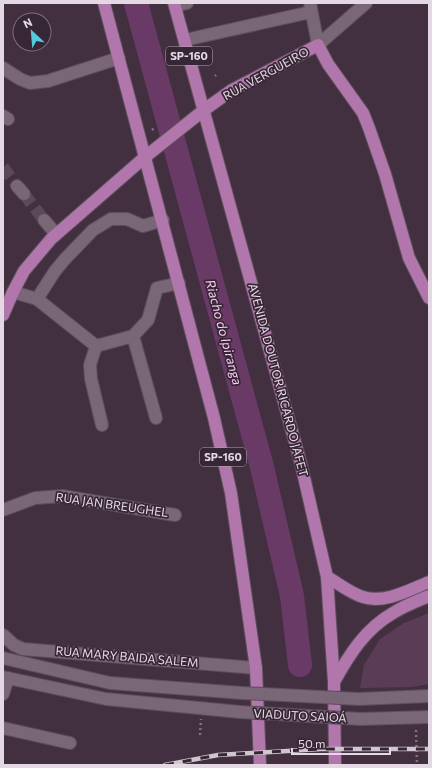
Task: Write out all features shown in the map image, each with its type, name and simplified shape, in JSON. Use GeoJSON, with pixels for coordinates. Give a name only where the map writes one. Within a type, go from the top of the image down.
{"type":"FeatureCollection","features":[{"type":"Feature","properties":{"kind":"main road","name":"SP-160"},"geometry":{"type":"LineString","coordinates":[[104,3],[163,220],[214,418],[230,492],[256,668],[260,765]]}},
{"type":"Feature","properties":{"kind":"main road","name":"AVENIDA DOUTOR RICARDO JAFET"},"geometry":{"type":"LineString","coordinates":[[175,4],[301,464],[327,577],[334,682],[335,765]]}},
{"type":"Feature","properties":{"kind":"main road","name":"RUA VERGUEIRO"},"geometry":{"type":"LineString","coordinates":[[3,315],[24,271],[51,239],[145,157],[204,110],[232,90],[318,45],[328,64],[363,113],[385,174],[409,258],[429,298]]}},
{"type":"Feature","properties":{"kind":"main road"},"geometry":{"type":"LineString","coordinates":[[327,577],[362,597],[374,599],[385,598],[429,582]]}},
{"type":"Feature","properties":{"kind":"main road"},"geometry":{"type":"LineString","coordinates":[[334,682],[355,647],[369,631],[393,612],[429,596]]}},
{"type":"Feature","properties":{"kind":"main road"},"geometry":{"type":"LineString","coordinates":[[414,602],[429,602]]}},
{"type":"Feature","properties":{"kind":"street"},"geometry":{"type":"LineString","coordinates":[[175,4],[188,3]]}},
{"type":"Feature","properties":{"kind":"street"},"geometry":{"type":"LineString","coordinates":[[185,40],[310,7],[318,45],[366,3]]}},
{"type":"Feature","properties":{"kind":"street"},"geometry":{"type":"LineString","coordinates":[[3,68],[20,79],[30,83],[48,81],[119,58]]}},
{"type":"Feature","properties":{"kind":"street"},"geometry":{"type":"LineString","coordinates":[[37,299],[58,267],[93,230],[111,219],[127,219],[144,226],[163,220]]}},
{"type":"Feature","properties":{"kind":"street"},"geometry":{"type":"LineString","coordinates":[[44,220],[56,234]]}},
{"type":"Feature","properties":{"kind":"street"},"geometry":{"type":"LineString","coordinates":[[96,346],[133,336],[148,320],[157,288],[179,283]]}},
{"type":"Feature","properties":{"kind":"street"},"geometry":{"type":"LineString","coordinates":[[13,292],[37,299],[96,346]]}},
{"type":"Feature","properties":{"kind":"street"},"geometry":{"type":"LineString","coordinates":[[133,336],[156,418]]}},
{"type":"Feature","properties":{"kind":"street"},"geometry":{"type":"LineString","coordinates":[[96,346],[90,365],[91,379],[102,425]]}},
{"type":"Feature","properties":{"kind":"street","name":"RUA JAN BREUGHEL"},"geometry":{"type":"LineString","coordinates":[[3,510],[35,498],[62,496],[176,515]]}},
{"type":"Feature","properties":{"kind":"street","name":"RUA MARY BAIDA SALEM"},"geometry":{"type":"LineString","coordinates":[[3,635],[14,645],[23,649],[256,668]]}},
{"type":"Feature","properties":{"kind":"street","name":"VIADUTO SAIOÁ"},"geometry":{"type":"LineString","coordinates":[[3,658],[110,684],[242,693],[359,698],[429,696]]}},
{"type":"Feature","properties":{"kind":"street"},"geometry":{"type":"LineString","coordinates":[[3,694],[5,677]]}},
{"type":"Feature","properties":{"kind":"street","name":"VIADUTO SAIOÁ"},"geometry":{"type":"LineString","coordinates":[[5,677],[106,699],[240,712],[361,719],[429,717]]}},
{"type":"Feature","properties":{"kind":"street"},"geometry":{"type":"LineString","coordinates":[[3,728],[70,743]]}},
{"type":"Feature","properties":{"kind":"path"},"geometry":{"type":"LineString","coordinates":[[152,130],[155,127]]}},
{"type":"Feature","properties":{"kind":"path"},"geometry":{"type":"LineString","coordinates":[[416,730],[417,765]]}},
{"type":"Feature","properties":{"kind":"shaded area"},"geometry":{"type":"Polygon","coordinates":[[[429,613],[429,684],[412,687],[360,688],[364,665],[380,639],[404,623],[429,613]]]}},
{"type":"Feature","properties":{"kind":"waterway","name":"Riacho do Ipiranga"},"geometry":{"type":"LineString","coordinates":[[136,3],[262,467],[292,596],[300,665]]}},
{"type":"Feature","properties":{"kind":"tunnel"},"geometry":{"type":"LineString","coordinates":[[3,167],[17,186]]}},
{"type":"Feature","properties":{"kind":"tunnel"},"geometry":{"type":"LineString","coordinates":[[24,194],[44,220]]}},
{"type":"Feature","properties":{"kind":"railway"},"geometry":{"type":"LineString","coordinates":[[165,765],[218,755],[321,749],[429,749]]}}]}
